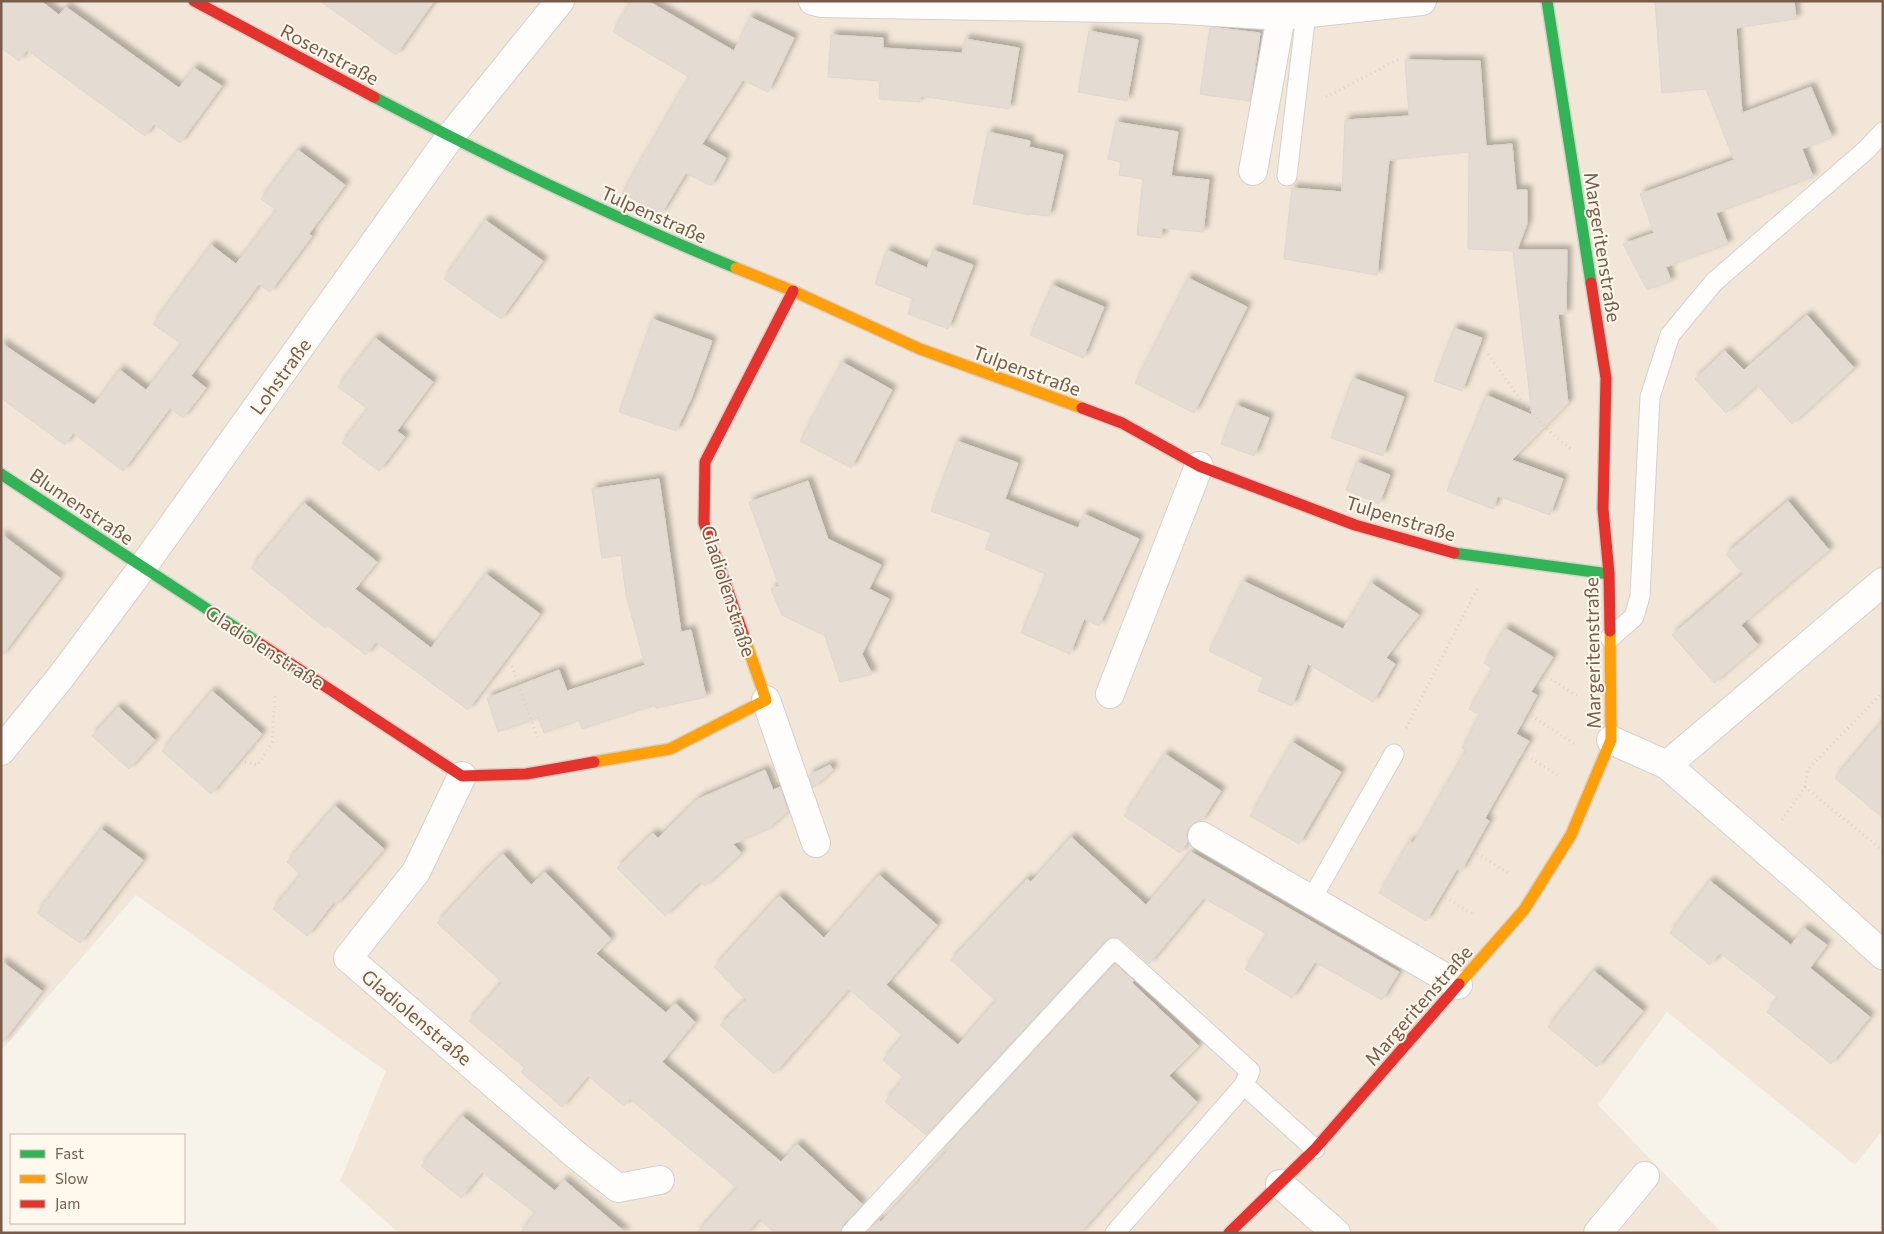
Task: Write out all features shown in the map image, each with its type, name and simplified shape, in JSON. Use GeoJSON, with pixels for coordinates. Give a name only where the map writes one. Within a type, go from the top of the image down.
{"type":"FeatureCollection","features":[{"type":"Feature","properties":{"kind":"street","name":"Rosenstraße"},"geometry":{"type":"LineString","coordinates":[[194,1],[450,137]]}},
{"type":"Feature","properties":{"kind":"street","name":"Lohstraße"},"geometry":{"type":"LineString","coordinates":[[1,751],[60,678],[142,568],[450,137],[560,1]]}},
{"type":"Feature","properties":{"kind":"street"},"geometry":{"type":"LineString","coordinates":[[813,1],[821,3],[1168,9],[1294,15],[1422,1]]}},
{"type":"Feature","properties":{"kind":"street","name":"Margeritenstraße"},"geometry":{"type":"LineString","coordinates":[[1229,1233],[1314,1149],[1524,910],[1571,835],[1607,750],[1610,638],[1609,574],[1603,508],[1606,378],[1548,1]]}},
{"type":"Feature","properties":{"kind":"street"},"geometry":{"type":"LineString","coordinates":[[1253,171],[1294,15]]}},
{"type":"Feature","properties":{"kind":"street","name":"Tulpenstraße"},"geometry":{"type":"LineString","coordinates":[[450,137],[666,239],[793,290],[920,349],[1122,423],[1199,466],[1355,525],[1461,555],[1609,574]]}},
{"type":"Feature","properties":{"kind":"street","name":"Gladiolenstraße"},"geometry":{"type":"LineString","coordinates":[[793,290],[705,462],[704,523],[816,843]]}},
{"type":"Feature","properties":{"kind":"street"},"geometry":{"type":"LineString","coordinates":[[1110,694],[1199,466]]}},
{"type":"Feature","properties":{"kind":"street","name":"Blumenstraße"},"geometry":{"type":"LineString","coordinates":[[1,474],[142,568]]}},
{"type":"Feature","properties":{"kind":"street","name":"Gladiolenstraße"},"geometry":{"type":"LineString","coordinates":[[142,568],[462,776],[416,872],[348,958],[576,1155],[618,1188],[660,1180]]}},
{"type":"Feature","properties":{"kind":"street"},"geometry":{"type":"LineString","coordinates":[[1667,765],[1883,582]]}},
{"type":"Feature","properties":{"kind":"street"},"geometry":{"type":"LineString","coordinates":[[462,776],[526,774],[670,748],[766,700]]}},
{"type":"Feature","properties":{"kind":"street"},"geometry":{"type":"LineString","coordinates":[[1607,750],[1667,765],[1762,847],[1883,956]]}},
{"type":"Feature","properties":{"kind":"street"},"geometry":{"type":"LineString","coordinates":[[1202,836],[1458,985]]}},
{"type":"Feature","properties":{"kind":"street"},"geometry":{"type":"LineString","coordinates":[[1598,1233],[1645,1176]]}},
{"type":"Feature","properties":{"kind":"street"},"geometry":{"type":"LineString","coordinates":[[1280,1184],[1336,1233]]}},
{"type":"Feature","properties":{"kind":"lane"},"geometry":{"type":"LineString","coordinates":[[1286,176],[1294,113],[1294,15]]}},
{"type":"Feature","properties":{"kind":"lane"},"geometry":{"type":"LineString","coordinates":[[1610,638],[1634,616],[1640,596],[1650,397],[1670,335],[1714,282],[1866,150],[1883,132]]}},
{"type":"Feature","properties":{"kind":"lane"},"geometry":{"type":"LineString","coordinates":[[1311,900],[1394,754]]}},
{"type":"Feature","properties":{"kind":"lane"},"geometry":{"type":"LineString","coordinates":[[851,1233],[1114,948],[1250,1071],[1244,1085],[1115,1233]]}},
{"type":"Feature","properties":{"kind":"lane"},"geometry":{"type":"LineString","coordinates":[[1244,1085],[1314,1149]]}},
{"type":"Feature","properties":{"kind":"path"},"geometry":{"type":"LineString","coordinates":[[1294,113],[1401,58]]}},
{"type":"Feature","properties":{"kind":"path"},"geometry":{"type":"LineString","coordinates":[[1488,354],[1537,420],[1557,439],[1604,473]]}},
{"type":"Feature","properties":{"kind":"path"},"geometry":{"type":"LineString","coordinates":[[1394,754],[1492,559]]}},
{"type":"Feature","properties":{"kind":"path"},"geometry":{"type":"LineString","coordinates":[[245,762],[258,765],[272,742],[275,716],[275,653]]}},
{"type":"Feature","properties":{"kind":"path"},"geometry":{"type":"LineString","coordinates":[[512,666],[548,770]]}},
{"type":"Feature","properties":{"kind":"path"},"geometry":{"type":"LineString","coordinates":[[1762,847],[1805,787],[1808,769],[1883,692]]}},
{"type":"Feature","properties":{"kind":"path"},"geometry":{"type":"LineString","coordinates":[[1527,713],[1607,750]]}},
{"type":"Feature","properties":{"kind":"path"},"geometry":{"type":"LineString","coordinates":[[1523,752],[1588,795]]}},
{"type":"Feature","properties":{"kind":"path"},"geometry":{"type":"LineString","coordinates":[[1805,787],[1883,851]]}},
{"type":"Feature","properties":{"kind":"path"},"geometry":{"type":"LineString","coordinates":[[1473,851],[1537,891]]}},
{"type":"Feature","properties":{"kind":"path"},"geometry":{"type":"LineString","coordinates":[[1441,895],[1505,933]]}},
{"type":"Feature","properties":{"kind":"shaded area"},"geometry":{"type":"Polygon","coordinates":[[[1,1],[1883,1],[1883,1130],[1855,1165],[1667,1012],[1598,1105],[1722,1233],[399,1233],[340,1181],[386,1071],[136,895],[1,1051],[1,1]]]}},
{"type":"Feature","properties":{"kind":"building"},"geometry":{"type":"Polygon","coordinates":[[[1,1],[41,1],[59,15],[66,7],[179,88],[194,68],[222,86],[180,143],[154,124],[145,136],[27,50],[19,61],[1,48],[1,1]]]}},
{"type":"Feature","properties":{"kind":"building"},"geometry":{"type":"Polygon","coordinates":[[[320,1],[434,1],[396,55],[320,1]]]}},
{"type":"Feature","properties":{"kind":"building"},"geometry":{"type":"Polygon","coordinates":[[[631,1],[648,1],[734,51],[750,17],[794,38],[768,92],[743,80],[702,144],[726,158],[711,186],[686,173],[661,214],[622,193],[689,77],[613,32],[631,1]]]}},
{"type":"Feature","properties":{"kind":"building"},"geometry":{"type":"Polygon","coordinates":[[[1655,1],[1794,1],[1796,19],[1736,28],[1742,113],[1811,87],[1832,137],[1802,149],[1813,177],[1716,213],[1728,244],[1666,267],[1671,281],[1647,290],[1623,244],[1654,233],[1640,194],[1734,160],[1706,89],[1662,93],[1655,1]]]}},
{"type":"Feature","properties":{"kind":"building"},"geometry":{"type":"Polygon","coordinates":[[[1210,27],[1260,33],[1250,101],[1200,94],[1210,27]]]}},
{"type":"Feature","properties":{"kind":"building"},"geometry":{"type":"Polygon","coordinates":[[[1089,31],[1138,40],[1127,101],[1078,92],[1089,31]]]}},
{"type":"Feature","properties":{"kind":"building"},"geometry":{"type":"Polygon","coordinates":[[[831,35],[883,38],[883,48],[962,53],[965,39],[1019,48],[1009,109],[920,96],[920,102],[879,99],[880,81],[828,77],[831,35]]]}},
{"type":"Feature","properties":{"kind":"building"},"geometry":{"type":"Polygon","coordinates":[[[1405,60],[1480,61],[1486,146],[1512,144],[1516,190],[1527,190],[1527,224],[1517,250],[1567,250],[1566,314],[1558,314],[1568,403],[1512,460],[1563,479],[1550,515],[1498,496],[1493,509],[1447,491],[1486,395],[1532,415],[1513,251],[1468,249],[1469,152],[1389,160],[1377,275],[1284,259],[1292,188],[1342,192],[1345,120],[1409,116],[1405,60]]]}},
{"type":"Feature","properties":{"kind":"building"},"geometry":{"type":"Polygon","coordinates":[[[1116,122],[1178,132],[1171,176],[1209,180],[1203,232],[1162,228],[1161,238],[1137,235],[1143,179],[1119,175],[1121,162],[1108,159],[1116,122]]]}},
{"type":"Feature","properties":{"kind":"building"},"geometry":{"type":"Polygon","coordinates":[[[988,132],[1030,141],[1029,147],[1063,155],[1049,216],[1029,215],[973,204],[988,132]]]}},
{"type":"Feature","properties":{"kind":"building"},"geometry":{"type":"Polygon","coordinates":[[[298,150],[345,185],[309,234],[312,236],[270,292],[259,284],[191,376],[206,388],[183,418],[170,408],[123,471],[73,433],[65,445],[1,398],[1,343],[94,405],[120,370],[146,390],[182,344],[153,324],[211,245],[236,264],[277,210],[261,199],[298,150]]]}},
{"type":"Feature","properties":{"kind":"building"},"geometry":{"type":"Polygon","coordinates":[[[485,220],[543,261],[501,319],[444,279],[485,220]]]}},
{"type":"Feature","properties":{"kind":"building"},"geometry":{"type":"Polygon","coordinates":[[[887,250],[927,268],[933,250],[973,265],[948,329],[908,314],[913,299],[875,284],[887,250]]]}},
{"type":"Feature","properties":{"kind":"building"},"geometry":{"type":"Polygon","coordinates":[[[1188,278],[1247,307],[1194,413],[1135,383],[1188,278]]]}},
{"type":"Feature","properties":{"kind":"building"},"geometry":{"type":"Polygon","coordinates":[[[1052,285],[1104,307],[1083,358],[1030,335],[1052,285]]]}},
{"type":"Feature","properties":{"kind":"building"},"geometry":{"type":"Polygon","coordinates":[[[1807,315],[1854,368],[1792,424],[1757,385],[1726,413],[1695,379],[1725,351],[1744,370],[1807,315]]]}},
{"type":"Feature","properties":{"kind":"building"},"geometry":{"type":"Polygon","coordinates":[[[652,319],[712,341],[691,399],[676,431],[619,412],[652,319]]]}},
{"type":"Feature","properties":{"kind":"building"},"geometry":{"type":"Polygon","coordinates":[[[1454,328],[1482,338],[1462,391],[1434,381],[1454,328]]]}},
{"type":"Feature","properties":{"kind":"building"},"geometry":{"type":"Polygon","coordinates":[[[375,338],[433,382],[397,431],[405,437],[379,471],[342,443],[368,409],[338,387],[375,338]]]}},
{"type":"Feature","properties":{"kind":"building"},"geometry":{"type":"Polygon","coordinates":[[[842,362],[892,390],[851,468],[800,441],[842,362]]]}},
{"type":"Feature","properties":{"kind":"building"},"geometry":{"type":"Polygon","coordinates":[[[1353,378],[1404,397],[1383,456],[1331,438],[1353,378]]]}},
{"type":"Feature","properties":{"kind":"building"},"geometry":{"type":"Polygon","coordinates":[[[1236,405],[1269,418],[1254,456],[1221,444],[1236,405]]]}},
{"type":"Feature","properties":{"kind":"building"},"geometry":{"type":"Polygon","coordinates":[[[957,441],[1018,463],[1005,499],[1078,528],[1084,514],[1139,539],[1099,626],[1084,619],[1070,654],[1021,633],[1046,574],[985,549],[992,533],[931,511],[957,441]]]}},
{"type":"Feature","properties":{"kind":"building"},"geometry":{"type":"Polygon","coordinates":[[[1357,462],[1390,475],[1379,504],[1346,490],[1357,462]]]}},
{"type":"Feature","properties":{"kind":"building"},"geometry":{"type":"Polygon","coordinates":[[[659,479],[681,632],[691,630],[706,697],[656,708],[655,705],[582,729],[579,720],[544,733],[538,718],[498,732],[487,698],[559,670],[567,691],[645,665],[626,595],[621,555],[602,558],[592,489],[659,479]]]}},
{"type":"Feature","properties":{"kind":"building"},"geometry":{"type":"Polygon","coordinates":[[[808,481],[828,539],[881,565],[869,589],[889,599],[862,654],[872,674],[840,682],[825,636],[782,615],[771,589],[779,586],[749,502],[808,481]]]}},
{"type":"Feature","properties":{"kind":"building"},"geometry":{"type":"Polygon","coordinates":[[[1788,501],[1829,550],[1741,625],[1758,645],[1714,683],[1672,635],[1743,574],[1726,554],[1788,501]]]}},
{"type":"Feature","properties":{"kind":"building"},"geometry":{"type":"Polygon","coordinates":[[[304,503],[377,562],[355,589],[431,648],[486,574],[540,614],[468,710],[376,642],[366,655],[327,625],[325,628],[251,568],[304,503]]]}},
{"type":"Feature","properties":{"kind":"building"},"geometry":{"type":"Polygon","coordinates":[[[1,534],[60,578],[1,657],[1,534]]]}},
{"type":"Feature","properties":{"kind":"building"},"geometry":{"type":"Polygon","coordinates":[[[1243,581],[1343,629],[1371,583],[1419,615],[1386,658],[1395,664],[1373,702],[1308,664],[1292,706],[1258,691],[1264,678],[1209,651],[1243,581]]]}},
{"type":"Feature","properties":{"kind":"building"},"geometry":{"type":"Polygon","coordinates":[[[1505,628],[1553,657],[1531,692],[1537,695],[1516,734],[1529,741],[1485,818],[1489,821],[1461,871],[1457,869],[1426,921],[1379,893],[1410,841],[1413,843],[1466,750],[1462,748],[1480,715],[1469,709],[1493,669],[1484,663],[1505,628]]]}},
{"type":"Feature","properties":{"kind":"building"},"geometry":{"type":"Polygon","coordinates":[[[212,691],[262,734],[211,794],[162,751],[212,691]]]}},
{"type":"Feature","properties":{"kind":"building"},"geometry":{"type":"Polygon","coordinates":[[[118,707],[155,740],[129,769],[92,736],[118,707]]]}},
{"type":"Feature","properties":{"kind":"building"},"geometry":{"type":"Polygon","coordinates":[[[1883,721],[1883,818],[1835,778],[1883,721]]]}},
{"type":"Feature","properties":{"kind":"building"},"geometry":{"type":"Polygon","coordinates":[[[1292,742],[1341,772],[1299,844],[1250,816],[1292,742]]]}},
{"type":"Feature","properties":{"kind":"building"},"geometry":{"type":"Polygon","coordinates":[[[1165,754],[1221,791],[1202,820],[1195,822],[1189,828],[1186,835],[1188,841],[1180,853],[1124,816],[1165,754]]]}},
{"type":"Feature","properties":{"kind":"building"},"geometry":{"type":"Polygon","coordinates":[[[830,765],[833,770],[813,788],[809,775],[830,765]]]}},
{"type":"Feature","properties":{"kind":"building"},"geometry":{"type":"Polygon","coordinates":[[[765,770],[773,790],[780,787],[788,811],[768,829],[733,844],[741,853],[705,886],[700,882],[665,916],[617,868],[653,833],[658,838],[698,799],[765,770]]]}},
{"type":"Feature","properties":{"kind":"building"},"geometry":{"type":"Polygon","coordinates":[[[335,806],[384,849],[336,905],[334,902],[307,936],[273,909],[301,875],[287,862],[335,806]]]}},
{"type":"Feature","properties":{"kind":"building"},"geometry":{"type":"Polygon","coordinates":[[[101,829],[143,860],[80,943],[37,913],[101,829]]]}},
{"type":"Feature","properties":{"kind":"building"},"geometry":{"type":"Polygon","coordinates":[[[1071,837],[1146,905],[1191,852],[1399,972],[1382,1000],[1315,962],[1292,998],[1245,969],[1267,934],[1204,898],[1149,964],[1121,939],[1116,937],[1106,940],[926,1135],[885,1102],[904,1078],[883,1060],[903,1036],[849,989],[774,1074],[720,1025],[746,1000],[714,967],[779,896],[824,938],[879,875],[937,925],[886,985],[958,1045],[996,1001],[951,960],[1027,879],[1031,882],[1071,837]]]}},
{"type":"Feature","properties":{"kind":"building"},"geometry":{"type":"Polygon","coordinates":[[[503,854],[531,885],[545,872],[611,939],[596,954],[666,1013],[675,1003],[695,1022],[662,1062],[781,1162],[797,1144],[862,1204],[843,1225],[840,1233],[775,1233],[759,1219],[747,1233],[697,1233],[737,1188],[630,1099],[624,1106],[588,1076],[562,1107],[521,1072],[525,1068],[469,1021],[502,982],[437,923],[503,854]]]}},
{"type":"Feature","properties":{"kind":"building"},"geometry":{"type":"Polygon","coordinates":[[[1710,881],[1791,945],[1804,928],[1827,945],[1810,968],[1870,1017],[1831,1064],[1767,1012],[1778,998],[1720,953],[1710,965],[1670,933],[1710,881]]]}},
{"type":"Feature","properties":{"kind":"building"},"geometry":{"type":"Polygon","coordinates":[[[1,961],[42,991],[1,1044],[1,961]]]}},
{"type":"Feature","properties":{"kind":"building"},"geometry":{"type":"Polygon","coordinates":[[[1115,964],[1134,981],[1132,983],[1199,1046],[1169,1076],[1197,1102],[1080,1233],[867,1233],[879,1220],[881,1222],[947,1151],[944,1149],[1115,964]]]}},
{"type":"Feature","properties":{"kind":"building"},"geometry":{"type":"Polygon","coordinates":[[[1594,971],[1643,1011],[1597,1067],[1548,1027],[1594,971]]]}},
{"type":"Feature","properties":{"kind":"building"},"geometry":{"type":"Polygon","coordinates":[[[462,1116],[555,1191],[564,1180],[626,1233],[520,1233],[536,1214],[482,1172],[461,1198],[421,1166],[462,1116]]]}},
{"type":"Feature","properties":{"kind":"traffic: fast"},"geometry":{"type":"LineString","coordinates":[[1547,1],[1591,283]]}},
{"type":"Feature","properties":{"kind":"traffic: fast"},"geometry":{"type":"LineString","coordinates":[[374,97],[553,187],[736,268]]}},
{"type":"Feature","properties":{"kind":"traffic: fast"},"geometry":{"type":"LineString","coordinates":[[1,474],[259,643]]}},
{"type":"Feature","properties":{"kind":"traffic: fast"},"geometry":{"type":"LineString","coordinates":[[1454,553],[1609,574]]}},
{"type":"Feature","properties":{"kind":"traffic: slow"},"geometry":{"type":"LineString","coordinates":[[736,268],[793,291],[920,349],[1082,408]]}},
{"type":"Feature","properties":{"kind":"traffic: slow"},"geometry":{"type":"LineString","coordinates":[[1459,984],[1524,910],[1571,835],[1611,740],[1610,631]]}},
{"type":"Feature","properties":{"kind":"traffic: slow"},"geometry":{"type":"LineString","coordinates":[[594,762],[670,749],[766,700],[745,639]]}},
{"type":"Feature","properties":{"kind":"traffic: jam"},"geometry":{"type":"LineString","coordinates":[[194,1],[374,97]]}},
{"type":"Feature","properties":{"kind":"traffic: jam"},"geometry":{"type":"LineString","coordinates":[[1591,283],[1606,378],[1603,509],[1609,574],[1610,631]]}},
{"type":"Feature","properties":{"kind":"traffic: jam"},"geometry":{"type":"LineString","coordinates":[[745,639],[704,523],[705,462],[793,291]]}},
{"type":"Feature","properties":{"kind":"traffic: jam"},"geometry":{"type":"LineString","coordinates":[[1082,408],[1122,423],[1199,466],[1355,525],[1454,553]]}},
{"type":"Feature","properties":{"kind":"traffic: jam"},"geometry":{"type":"LineString","coordinates":[[259,643],[462,776],[526,774],[594,762]]}},
{"type":"Feature","properties":{"kind":"traffic: jam"},"geometry":{"type":"LineString","coordinates":[[1229,1233],[1315,1149],[1459,984]]}}]}
